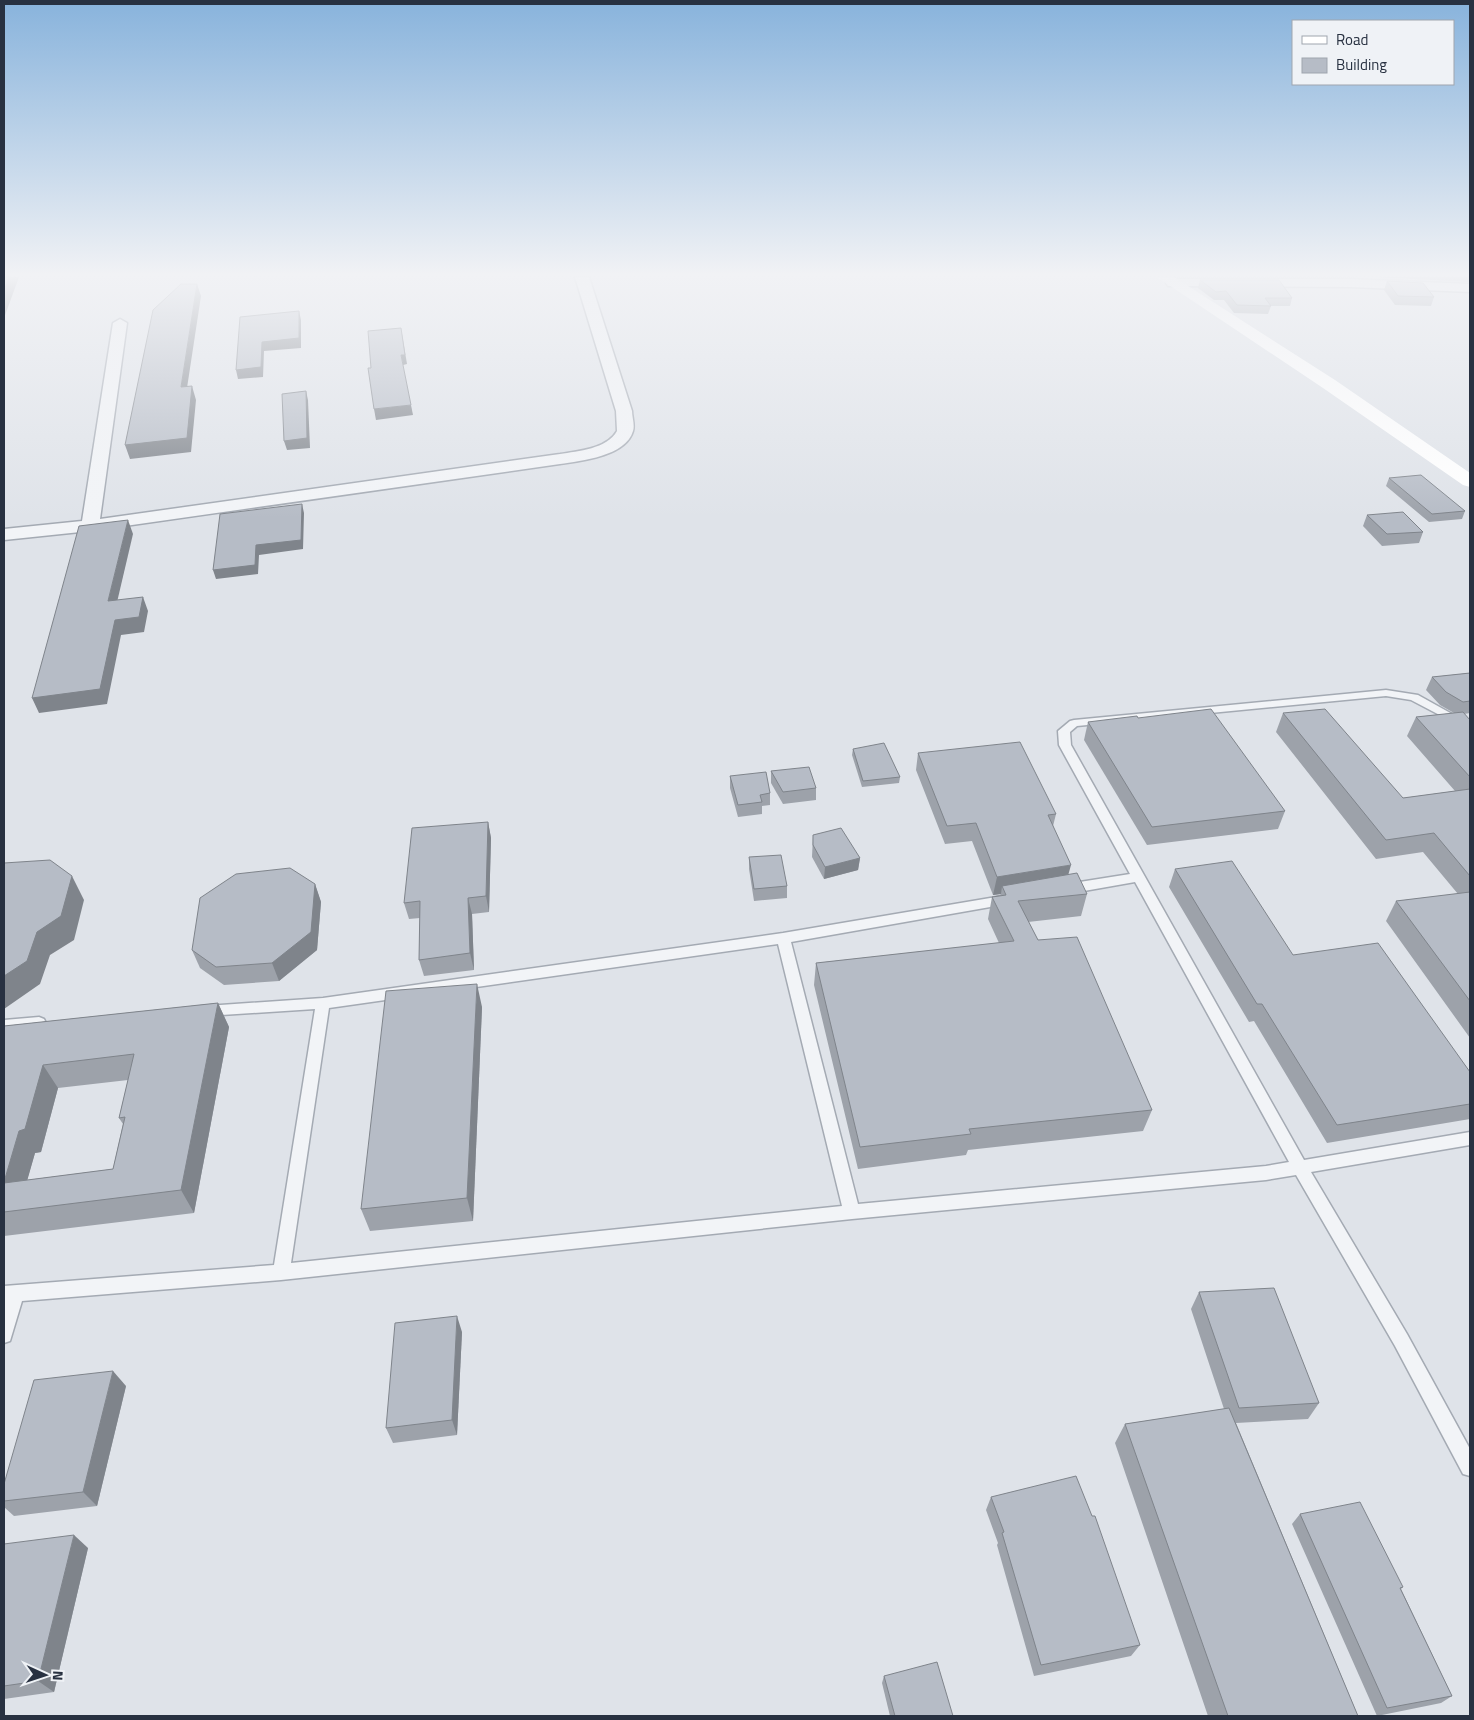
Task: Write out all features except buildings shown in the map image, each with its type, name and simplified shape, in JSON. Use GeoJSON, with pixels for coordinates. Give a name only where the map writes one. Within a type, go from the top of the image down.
{"type":"FeatureCollection","features":[{"type":"Feature","properties":{"kind":"street"},"geometry":{"type":"LineString","coordinates":[[90,526],[115,357]]}},
{"type":"Feature","properties":{"kind":"street"},"geometry":{"type":"LineString","coordinates":[[4,535],[90,526],[592,454],[617,443],[625,432],[624,411],[607,357]]}},
{"type":"Feature","properties":{"kind":"street"},"geometry":{"type":"LineString","coordinates":[[1288,357],[1470,481]]}},
{"type":"Feature","properties":{"kind":"lane"},"geometry":{"type":"LineString","coordinates":[[1470,728],[1414,697],[1386,694],[1074,723],[1064,731],[1065,745],[1300,1167],[1401,1340],[1470,1468]]}},
{"type":"Feature","properties":{"kind":"lane"},"geometry":{"type":"LineString","coordinates":[[1052,892],[1138,877]]}},
{"type":"Feature","properties":{"kind":"lane"},"geometry":{"type":"LineString","coordinates":[[193,1012],[323,1003],[783,938],[1023,897]]}},
{"type":"Feature","properties":{"kind":"lane"},"geometry":{"type":"LineString","coordinates":[[783,938],[852,1212]]}},
{"type":"Feature","properties":{"kind":"lane"},"geometry":{"type":"LineString","coordinates":[[281,1272],[323,1003]]}},
{"type":"Feature","properties":{"kind":"lane"},"geometry":{"type":"LineString","coordinates":[[4,1026],[54,1022]]}},
{"type":"Feature","properties":{"kind":"lane"},"geometry":{"type":"LineString","coordinates":[[4,1334],[10,1293],[281,1272],[852,1212],[1266,1173],[1470,1138]]}}]}
